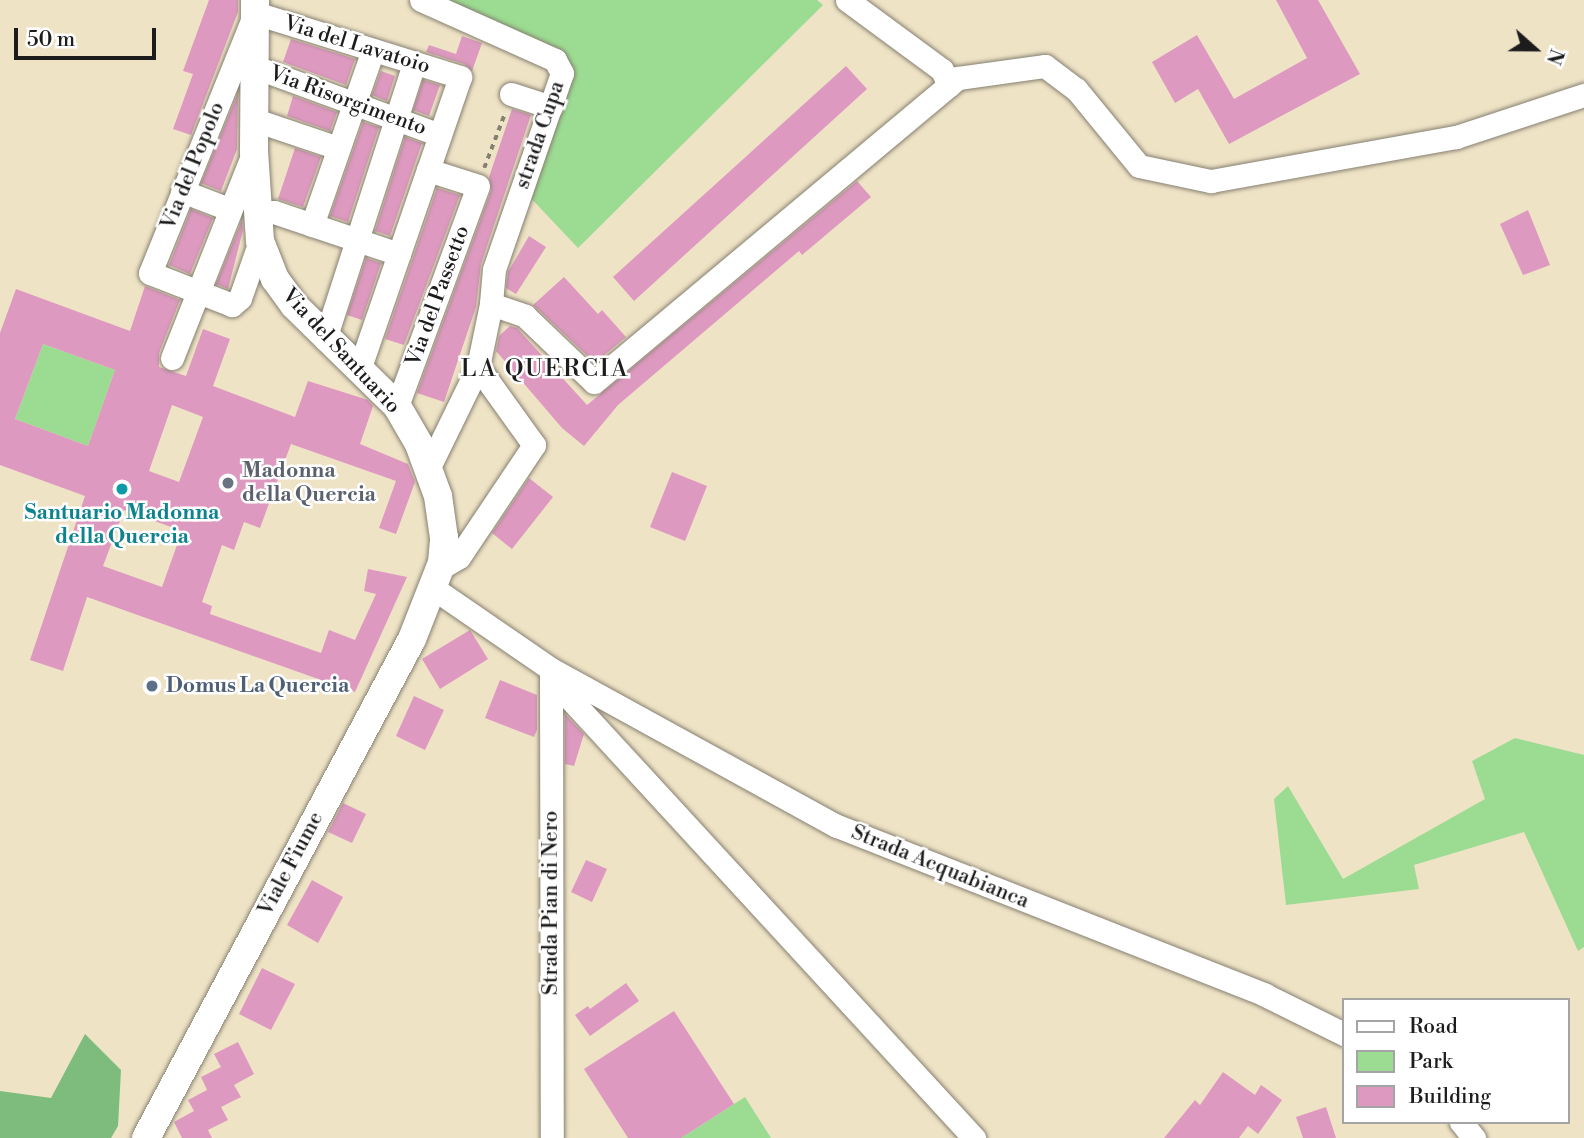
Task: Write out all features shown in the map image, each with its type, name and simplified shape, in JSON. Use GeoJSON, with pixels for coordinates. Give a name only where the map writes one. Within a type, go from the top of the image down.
{"type":"FeatureCollection","features":[{"type":"Feature","properties":{"kind":"main road","name":"Via del Santuario"},"geometry":{"type":"LineString","coordinates":[[255,6],[254,150],[259,228],[275,279],[326,338],[397,406],[419,444],[438,496],[444,538],[436,579]]}},
{"type":"Feature","properties":{"kind":"main road","name":"Viale Fiume"},"geometry":{"type":"LineString","coordinates":[[146,1138],[412,639],[436,579]]}},
{"type":"Feature","properties":{"kind":"street","name":"strada Cupa"},"geometry":{"type":"LineString","coordinates":[[421,0],[555,60],[562,73],[494,269],[491,304],[478,367],[428,468]]}},
{"type":"Feature","properties":{"kind":"street"},"geometry":{"type":"LineString","coordinates":[[848,0],[942,71],[949,86]]}},
{"type":"Feature","properties":{"kind":"street","name":"Via del Lavatoio"},"geometry":{"type":"LineString","coordinates":[[255,6],[373,50],[460,77],[440,135]]}},
{"type":"Feature","properties":{"kind":"street","name":"Via del Popolo"},"geometry":{"type":"LineString","coordinates":[[197,291],[150,273],[255,6]]}},
{"type":"Feature","properties":{"kind":"street"},"geometry":{"type":"LineString","coordinates":[[312,225],[373,50]]}},
{"type":"Feature","properties":{"kind":"street","name":"Via Risorgimento"},"geometry":{"type":"LineString","coordinates":[[255,63],[354,105],[440,135]]}},
{"type":"Feature","properties":{"kind":"street"},"geometry":{"type":"LineString","coordinates":[[326,338],[414,63]]}},
{"type":"Feature","properties":{"kind":"street"},"geometry":{"type":"LineString","coordinates":[[491,304],[525,316],[594,382],[958,78],[1045,66],[1076,89],[1139,166],[1211,181],[1456,137],[1584,94]]}},
{"type":"Feature","properties":{"kind":"street"},"geometry":{"type":"LineString","coordinates":[[511,94],[551,107]]}},
{"type":"Feature","properties":{"kind":"street"},"geometry":{"type":"LineString","coordinates":[[255,120],[338,148]]}},
{"type":"Feature","properties":{"kind":"street"},"geometry":{"type":"LineString","coordinates":[[359,370],[440,135]]}},
{"type":"Feature","properties":{"kind":"street","name":"Via del Santuario"},"geometry":{"type":"LineString","coordinates":[[172,358],[254,150]]}},
{"type":"Feature","properties":{"kind":"street"},"geometry":{"type":"LineString","coordinates":[[428,170],[478,186]]}},
{"type":"Feature","properties":{"kind":"street","name":"Via del Passetto"},"geometry":{"type":"LineString","coordinates":[[397,406],[478,186]]}},
{"type":"Feature","properties":{"kind":"street"},"geometry":{"type":"LineString","coordinates":[[183,191],[229,209]]}},
{"type":"Feature","properties":{"kind":"street"},"geometry":{"type":"LineString","coordinates":[[197,291],[232,305],[240,298],[259,228],[274,212],[399,254]]}},
{"type":"Feature","properties":{"kind":"street"},"geometry":{"type":"LineString","coordinates":[[436,579],[459,557],[534,445],[478,367]]}},
{"type":"Feature","properties":{"kind":"street","name":"Strada Acquabianca"},"geometry":{"type":"LineString","coordinates":[[436,579],[551,669],[837,826],[1265,995],[1342,1033]]}},
{"type":"Feature","properties":{"kind":"street","name":"Strada Acquabianca"},"geometry":{"type":"LineString","coordinates":[[551,669],[571,701],[974,1138]]}},
{"type":"Feature","properties":{"kind":"street","name":"Strada Pian di Nero"},"geometry":{"type":"LineString","coordinates":[[551,669],[552,1138]]}},
{"type":"Feature","properties":{"kind":"street"},"geometry":{"type":"LineString","coordinates":[[1463,1124],[1474,1138]]}},
{"type":"Feature","properties":{"kind":"path"},"geometry":{"type":"LineString","coordinates":[[478,186],[511,94]]}},
{"type":"Feature","properties":{"kind":"green space"},"geometry":{"type":"Polygon","coordinates":[[[446,0],[817,0],[823,5],[578,248],[526,193],[569,76],[446,0]]]}},
{"type":"Feature","properties":{"kind":"green space"},"geometry":{"type":"Polygon","coordinates":[[[43,344],[115,370],[88,446],[15,419],[43,344]]]}},
{"type":"Feature","properties":{"kind":"green space"},"geometry":{"type":"Polygon","coordinates":[[[1515,738],[1584,755],[1584,947],[1578,951],[1524,832],[1414,865],[1419,889],[1286,905],[1274,799],[1288,786],[1343,879],[1485,799],[1472,761],[1515,738]]]}},
{"type":"Feature","properties":{"kind":"green space"},"geometry":{"type":"Polygon","coordinates":[[[85,1034],[121,1070],[118,1126],[111,1138],[0,1138],[0,1091],[51,1098],[85,1034]]]}},
{"type":"Feature","properties":{"kind":"green space"},"geometry":{"type":"Polygon","coordinates":[[[745,1097],[771,1138],[681,1138],[745,1097]]]}},
{"type":"Feature","properties":{"kind":"building"},"geometry":{"type":"Polygon","coordinates":[[[209,0],[238,0],[238,12],[191,135],[173,129],[193,74],[183,71],[209,0]]]}},
{"type":"Feature","properties":{"kind":"building"},"geometry":{"type":"Polygon","coordinates":[[[1276,0],[1318,0],[1360,74],[1229,144],[1198,89],[1175,103],[1152,62],[1197,35],[1234,99],[1307,58],[1276,0]]]}},
{"type":"Feature","properties":{"kind":"building"},"geometry":{"type":"Polygon","coordinates":[[[462,36],[482,43],[472,71],[464,64],[426,52],[429,45],[456,54],[462,36]]]}},
{"type":"Feature","properties":{"kind":"building"},"geometry":{"type":"Polygon","coordinates":[[[291,39],[355,59],[346,85],[283,62],[291,39]]]}},
{"type":"Feature","properties":{"kind":"building"},"geometry":{"type":"Polygon","coordinates":[[[846,66],[867,89],[634,301],[613,277],[846,66]]]}},
{"type":"Feature","properties":{"kind":"building"},"geometry":{"type":"Polygon","coordinates":[[[381,71],[395,76],[387,101],[372,95],[381,71]]]}},
{"type":"Feature","properties":{"kind":"building"},"geometry":{"type":"Polygon","coordinates":[[[423,80],[440,85],[429,116],[413,110],[423,80]]]}},
{"type":"Feature","properties":{"kind":"building"},"geometry":{"type":"Polygon","coordinates":[[[238,93],[237,149],[221,191],[201,183],[238,93]]]}},
{"type":"Feature","properties":{"kind":"building"},"geometry":{"type":"Polygon","coordinates":[[[293,96],[337,112],[330,131],[287,116],[293,96]]]}},
{"type":"Feature","properties":{"kind":"building"},"geometry":{"type":"Polygon","coordinates":[[[512,109],[531,115],[481,264],[476,307],[444,402],[417,393],[491,191],[489,177],[512,109]]]}},
{"type":"Feature","properties":{"kind":"building"},"geometry":{"type":"Polygon","coordinates":[[[363,122],[379,127],[348,222],[330,216],[363,122]]]}},
{"type":"Feature","properties":{"kind":"building"},"geometry":{"type":"Polygon","coordinates":[[[405,137],[422,143],[390,236],[375,231],[405,137]]]}},
{"type":"Feature","properties":{"kind":"building"},"geometry":{"type":"Polygon","coordinates":[[[295,148],[321,157],[303,207],[278,199],[295,148]]]}},
{"type":"Feature","properties":{"kind":"building"},"geometry":{"type":"Polygon","coordinates":[[[857,181],[871,197],[802,255],[799,251],[618,405],[584,446],[562,428],[496,351],[499,336],[510,326],[517,328],[587,405],[857,181]]]}},
{"type":"Feature","properties":{"kind":"building"},"geometry":{"type":"Polygon","coordinates":[[[437,188],[460,195],[404,345],[385,339],[437,188]]]}},
{"type":"Feature","properties":{"kind":"building"},"geometry":{"type":"Polygon","coordinates":[[[191,209],[213,218],[190,274],[169,265],[191,209]]]}},
{"type":"Feature","properties":{"kind":"building"},"geometry":{"type":"Polygon","coordinates":[[[1528,210],[1550,265],[1523,275],[1500,224],[1528,210]]]}},
{"type":"Feature","properties":{"kind":"building"},"geometry":{"type":"Polygon","coordinates":[[[242,220],[243,230],[228,289],[216,284],[242,220]]]}},
{"type":"Feature","properties":{"kind":"building"},"geometry":{"type":"Polygon","coordinates":[[[529,236],[546,247],[516,294],[506,288],[508,272],[529,236]]]}},
{"type":"Feature","properties":{"kind":"building"},"geometry":{"type":"Polygon","coordinates":[[[366,258],[381,263],[362,320],[347,315],[366,258]]]}},
{"type":"Feature","properties":{"kind":"building"},"geometry":{"type":"Polygon","coordinates":[[[564,277],[598,314],[602,310],[626,337],[595,363],[533,305],[564,277]]]}},
{"type":"Feature","properties":{"kind":"building","name":"Santuario Madonna della Quercia"},"geometry":{"type":"Polygon","coordinates":[[[145,286],[180,300],[159,353],[159,367],[186,376],[203,329],[230,339],[213,386],[295,417],[308,381],[368,400],[373,406],[360,444],[408,464],[415,482],[396,534],[379,528],[396,481],[291,444],[260,528],[244,522],[234,550],[222,545],[202,602],[212,606],[210,614],[321,653],[329,630],[355,640],[376,594],[364,591],[368,569],[407,577],[355,692],[87,597],[63,671],[30,660],[85,496],[0,465],[0,333],[16,289],[130,331],[145,286]],[[43,344],[15,419],[88,446],[115,370],[43,344]],[[172,405],[149,471],[179,482],[203,417],[172,405]],[[124,510],[103,566],[162,587],[182,531],[124,510]]]}},
{"type":"Feature","properties":{"kind":"building"},"geometry":{"type":"Polygon","coordinates":[[[672,472],[707,486],[685,541],[650,527],[672,472]]]}},
{"type":"Feature","properties":{"kind":"building"},"geometry":{"type":"Polygon","coordinates":[[[529,478],[553,497],[512,549],[492,533],[529,478]]]}},
{"type":"Feature","properties":{"kind":"building"},"geometry":{"type":"Polygon","coordinates":[[[470,630],[488,659],[440,689],[422,659],[470,630]]]}},
{"type":"Feature","properties":{"kind":"building"},"geometry":{"type":"Polygon","coordinates":[[[500,680],[537,695],[537,730],[534,737],[485,718],[500,680]]]}},
{"type":"Feature","properties":{"kind":"building"},"geometry":{"type":"Polygon","coordinates":[[[414,696],[444,710],[425,750],[396,736],[414,696]]]}},
{"type":"Feature","properties":{"kind":"building"},"geometry":{"type":"Polygon","coordinates":[[[565,714],[584,734],[574,766],[565,764],[565,714]]]}},
{"type":"Feature","properties":{"kind":"building"},"geometry":{"type":"Polygon","coordinates":[[[343,803],[366,814],[352,843],[328,832],[343,803]]]}},
{"type":"Feature","properties":{"kind":"building"},"geometry":{"type":"Polygon","coordinates":[[[586,860],[607,869],[592,902],[571,892],[586,860]]]}},
{"type":"Feature","properties":{"kind":"building"},"geometry":{"type":"Polygon","coordinates":[[[312,880],[343,897],[318,943],[287,925],[312,880]]]}},
{"type":"Feature","properties":{"kind":"building"},"geometry":{"type":"Polygon","coordinates":[[[262,968],[295,984],[271,1030],[239,1014],[262,968]]]}},
{"type":"Feature","properties":{"kind":"building"},"geometry":{"type":"Polygon","coordinates":[[[626,983],[639,1001],[590,1036],[575,1015],[588,1006],[590,1009],[626,983]]]}},
{"type":"Feature","properties":{"kind":"building"},"geometry":{"type":"Polygon","coordinates":[[[674,1011],[734,1104],[681,1138],[628,1138],[584,1069],[674,1011]]]}},
{"type":"Feature","properties":{"kind":"building"},"geometry":{"type":"Polygon","coordinates":[[[238,1042],[254,1074],[234,1085],[241,1097],[221,1107],[228,1120],[208,1130],[212,1138],[182,1138],[174,1122],[194,1111],[188,1100],[207,1090],[201,1077],[221,1067],[214,1054],[238,1042]]]}},
{"type":"Feature","properties":{"kind":"building"},"geometry":{"type":"Polygon","coordinates":[[[1223,1072],[1255,1095],[1261,1085],[1282,1100],[1258,1134],[1248,1126],[1239,1138],[1164,1138],[1195,1100],[1200,1105],[1223,1072]]]}},
{"type":"Feature","properties":{"kind":"building"},"geometry":{"type":"Polygon","coordinates":[[[1326,1107],[1336,1138],[1303,1138],[1296,1117],[1326,1107]]]}},
{"type":"Feature","properties":{"kind":"place","name":"Madonna della Quercia"},"geometry":{"type":"Point","coordinates":[228,483]}},
{"type":"Feature","properties":{"kind":"place","name":"Santuario Madonna della Quercia"},"geometry":{"type":"Point","coordinates":[122,489]}},
{"type":"Feature","properties":{"kind":"place","name":"Domus La Quercia"},"geometry":{"type":"Point","coordinates":[152,686]}},
{"type":"Feature","properties":{"kind":"district","name":"LA QUERCIA"},"geometry":{"type":"Point","coordinates":[545,370]}}]}
